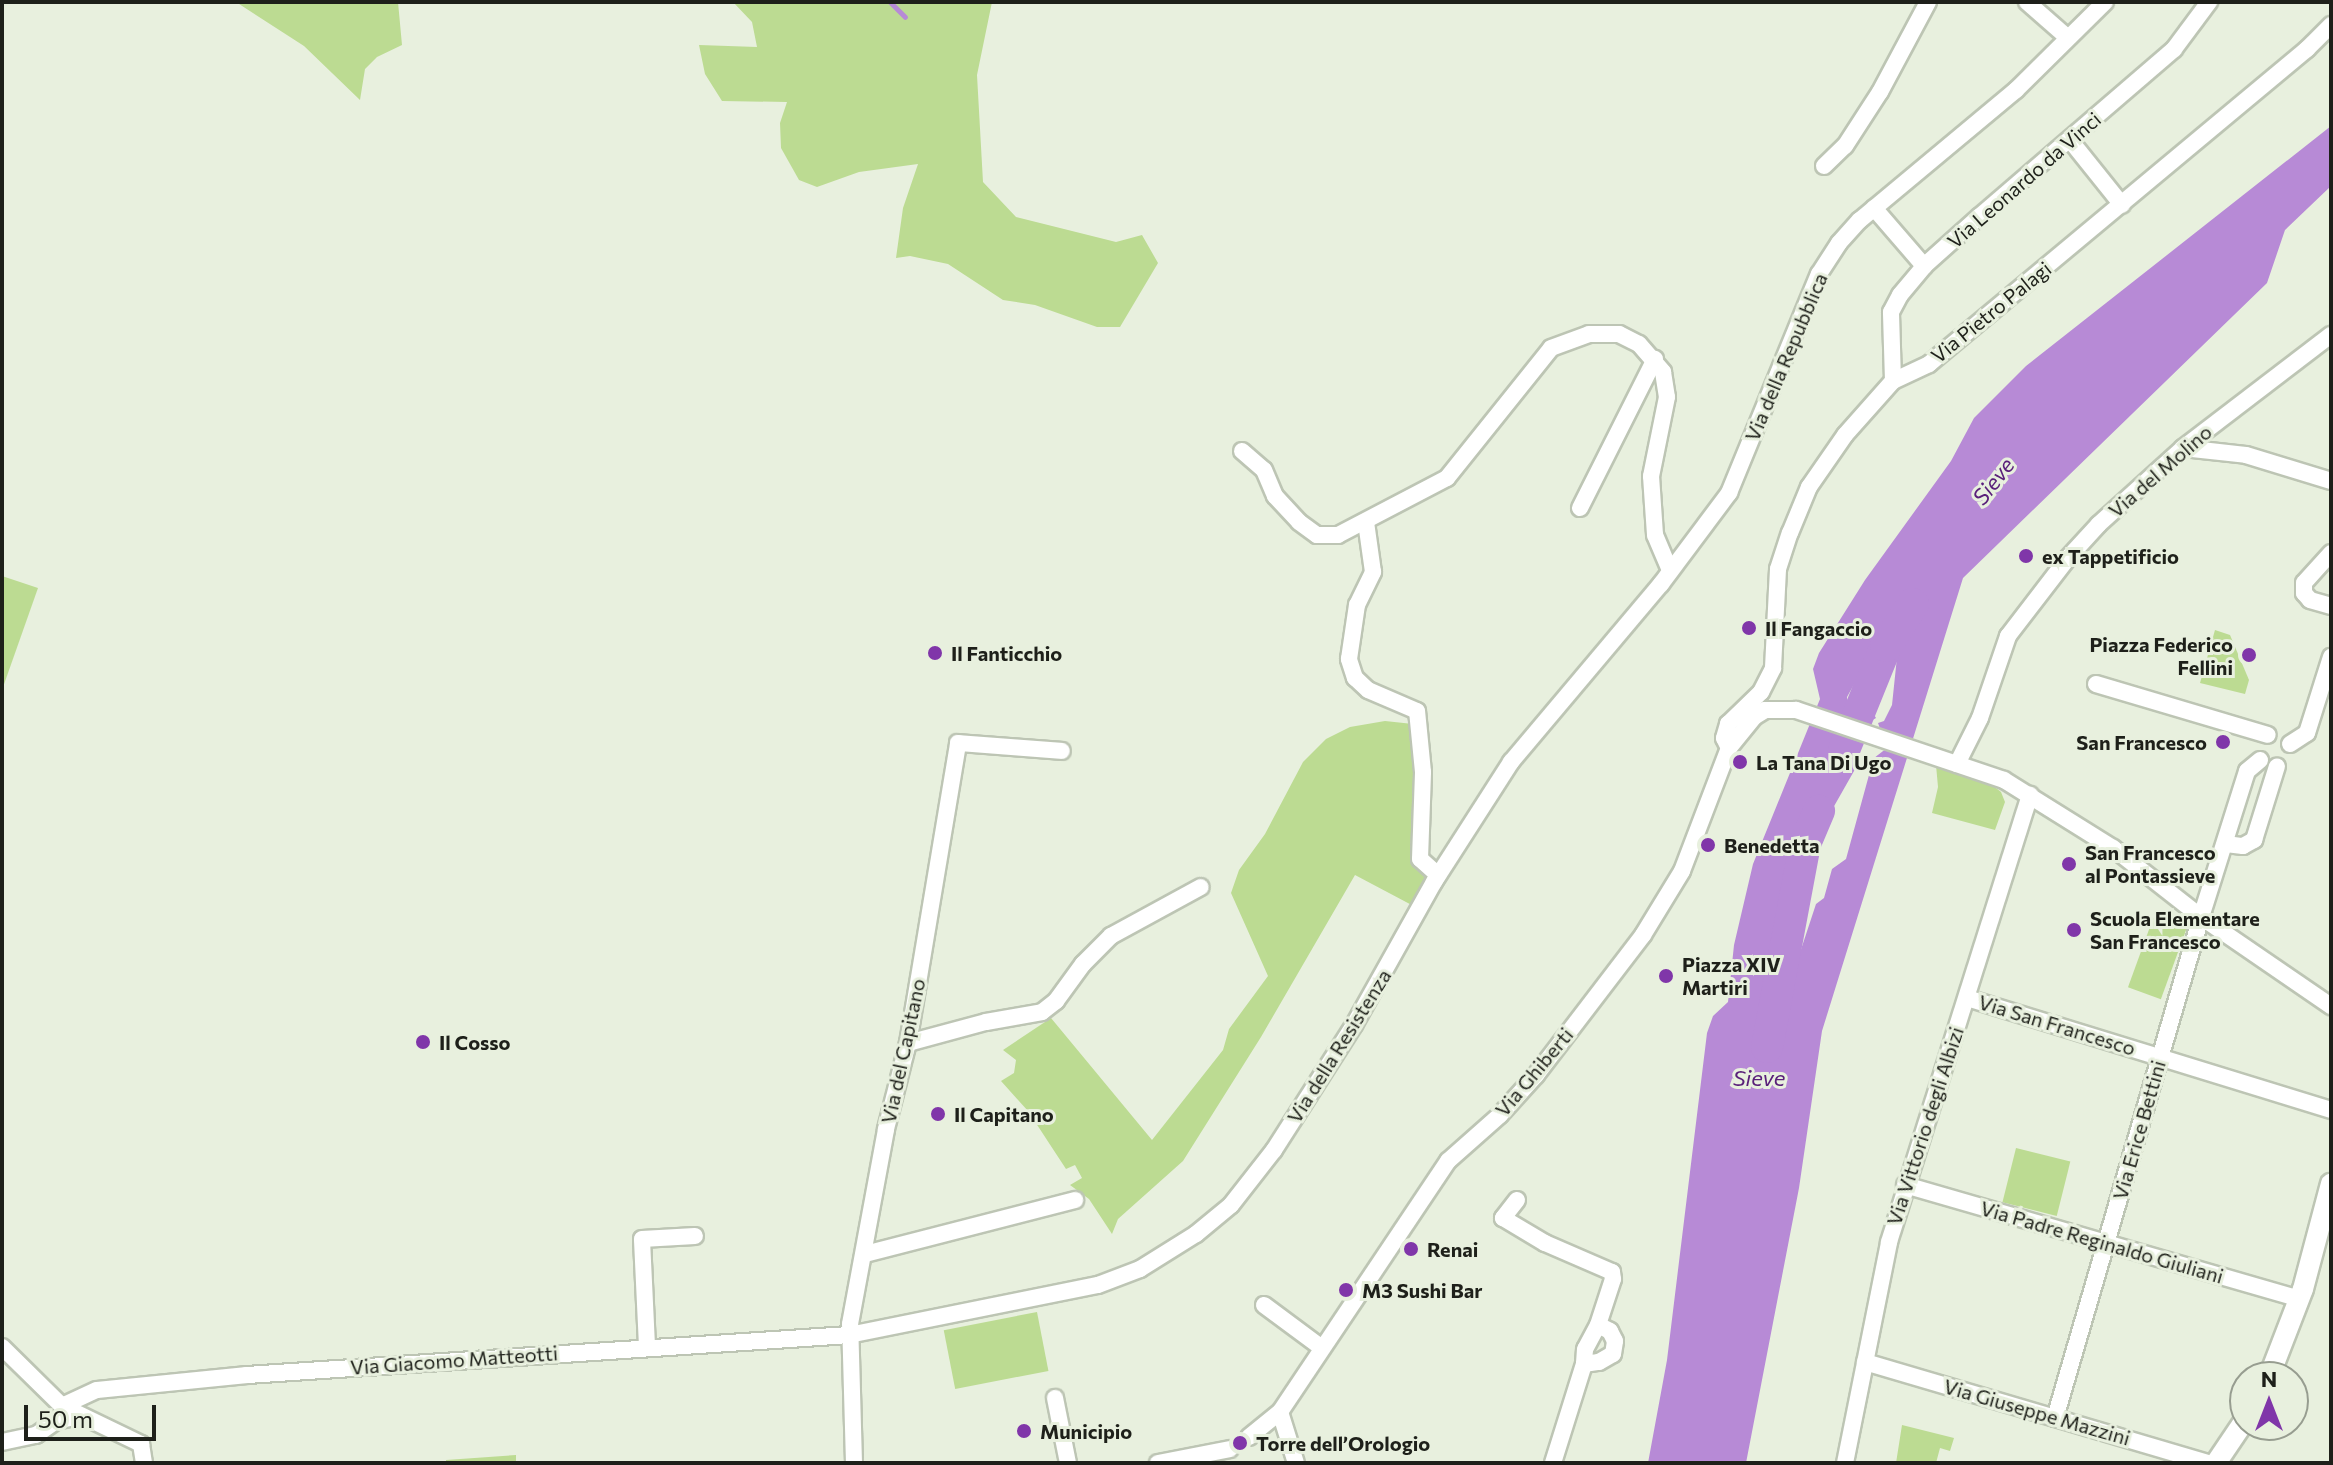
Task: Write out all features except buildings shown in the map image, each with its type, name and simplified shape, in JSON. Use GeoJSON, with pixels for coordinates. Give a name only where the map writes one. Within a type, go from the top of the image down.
{"type":"FeatureCollection","features":[{"type":"Feature","properties":{"kind":"street"},"geometry":{"type":"LineString","coordinates":[[1824,166],[1845,146],[1880,92],[1928,2]]}},
{"type":"Feature","properties":{"kind":"street"},"geometry":{"type":"LineString","coordinates":[[2027,2],[2067,37]]}},
{"type":"Feature","properties":{"kind":"street","name":"Via della Repubblica"},"geometry":{"type":"LineString","coordinates":[[1433,883],[1511,762],[1670,571],[1729,493],[1819,274],[1839,243],[1874,208],[2016,90],[2105,2]]}},
{"type":"Feature","properties":{"kind":"street","name":"Via Leonardo da Vinci"},"geometry":{"type":"LineString","coordinates":[[1893,381],[1891,312],[1900,295],[1924,266],[2174,49],[2209,2]]}},
{"type":"Feature","properties":{"kind":"street","name":"Via Pietro Palagi"},"geometry":{"type":"LineString","coordinates":[[1729,748],[1724,738],[1728,724],[1761,692],[1773,668],[1778,569],[1809,487],[1845,435],[1893,381],[1929,364],[2122,205],[2331,25]]}},
{"type":"Feature","properties":{"kind":"street"},"geometry":{"type":"LineString","coordinates":[[2070,140],[2122,205]]}},
{"type":"Feature","properties":{"kind":"street"},"geometry":{"type":"LineString","coordinates":[[1874,208],[1924,266]]}},
{"type":"Feature","properties":{"kind":"street"},"geometry":{"type":"LineString","coordinates":[[1242,451],[1264,470],[1275,496],[1317,535],[1338,535],[1447,478],[1551,348],[1589,334],[1619,334],[1639,344],[1663,372],[1667,397],[1651,476],[1655,535],[1670,571]]}},
{"type":"Feature","properties":{"kind":"street","name":"Via del Molino"},"geometry":{"type":"LineString","coordinates":[[1957,764],[1980,718],[2008,636],[2067,559],[2099,524],[2183,448],[2331,335]]}},
{"type":"Feature","properties":{"kind":"street"},"geometry":{"type":"LineString","coordinates":[[1580,508],[1655,359]]}},
{"type":"Feature","properties":{"kind":"street"},"geometry":{"type":"LineString","coordinates":[[2183,448],[2246,455],[2331,481]]}},
{"type":"Feature","properties":{"kind":"street"},"geometry":{"type":"LineString","coordinates":[[1366,522],[1373,572],[1357,605],[1349,659],[1355,678],[1368,690],[1417,711],[1423,772],[1420,859],[1438,875],[1433,883]]}},
{"type":"Feature","properties":{"kind":"street"},"geometry":{"type":"LineString","coordinates":[[2331,553],[2304,583],[2304,593],[2310,600],[2331,606]]}},
{"type":"Feature","properties":{"kind":"street"},"geometry":{"type":"LineString","coordinates":[[2226,844],[2243,846],[2254,840],[2277,766],[2288,759],[2290,744],[2307,733],[2331,657]]}},
{"type":"Feature","properties":{"kind":"street"},"geometry":{"type":"LineString","coordinates":[[2096,684],[2268,735],[2281,736],[2290,744]]}},
{"type":"Feature","properties":{"kind":"street","name":"Via Ghiberti"},"geometry":{"type":"LineString","coordinates":[[1249,1437],[1280,1412],[1448,1161],[1500,1115],[1536,1075],[1643,935],[1682,871],[1729,748],[1754,717],[1765,710],[1796,710],[1957,764]]}},
{"type":"Feature","properties":{"kind":"street","name":"Via Erice Bettini"},"geometry":{"type":"LineString","coordinates":[[2055,1418],[2201,917],[2247,771],[2260,760],[2260,743],[2268,735]]}},
{"type":"Feature","properties":{"kind":"street","name":"Via del Capitano"},"geometry":{"type":"LineString","coordinates":[[854,1463],[849,1335],[886,1129],[908,1043],[958,743],[1062,751]]}},
{"type":"Feature","properties":{"kind":"street"},"geometry":{"type":"LineString","coordinates":[[2260,760],[2277,766]]}},
{"type":"Feature","properties":{"kind":"street"},"geometry":{"type":"LineString","coordinates":[[1957,764],[2004,780],[2113,848],[2201,917],[2331,1006]]}},
{"type":"Feature","properties":{"kind":"street","name":"Via Vittorio degli Albizi"},"geometry":{"type":"LineString","coordinates":[[1845,1463],[1889,1242],[2030,795]]}},
{"type":"Feature","properties":{"kind":"street","name":"Via della Resistenza"},"geometry":{"type":"LineString","coordinates":[[849,1335],[1098,1285],[1140,1269],[1196,1234],[1231,1205],[1274,1150],[1362,1012],[1433,883]]}},
{"type":"Feature","properties":{"kind":"street"},"geometry":{"type":"LineString","coordinates":[[908,1043],[986,1022],[1042,1012],[1056,1001],[1083,964],[1111,936],[1201,887]]}},
{"type":"Feature","properties":{"kind":"street","name":"Via San Francesco"},"geometry":{"type":"LineString","coordinates":[[1967,998],[2331,1110]]}},
{"type":"Feature","properties":{"kind":"street"},"geometry":{"type":"LineString","coordinates":[[2275,1361],[2299,1299],[2331,1184]]}},
{"type":"Feature","properties":{"kind":"street","name":"Via Padre Reginaldo Giuliani"},"geometry":{"type":"LineString","coordinates":[[1905,1185],[2299,1299]]}},
{"type":"Feature","properties":{"kind":"street"},"geometry":{"type":"LineString","coordinates":[[865,1254],[1075,1200]]}},
{"type":"Feature","properties":{"kind":"street"},"geometry":{"type":"LineString","coordinates":[[1517,1200],[1503,1218],[1570,1256],[1607,1268],[1613,1279],[1598,1325],[1590,1336],[1553,1463]]}},
{"type":"Feature","properties":{"kind":"street"},"geometry":{"type":"LineString","coordinates":[[647,1346],[642,1239],[695,1236]]}},
{"type":"Feature","properties":{"kind":"street"},"geometry":{"type":"LineString","coordinates":[[1264,1305],[1322,1348]]}},
{"type":"Feature","properties":{"kind":"street"},"geometry":{"type":"LineString","coordinates":[[1584,1364],[1599,1362],[1613,1354],[1615,1341],[1610,1331],[1598,1325]]}},
{"type":"Feature","properties":{"kind":"street","name":"Via Giacomo Matteotti"},"geometry":{"type":"LineString","coordinates":[[62,1406],[97,1390],[247,1375],[647,1346],[849,1335]]}},
{"type":"Feature","properties":{"kind":"street"},"geometry":{"type":"LineString","coordinates":[[2,1347],[62,1406],[141,1444],[144,1463]]}},
{"type":"Feature","properties":{"kind":"street","name":"Via Giuseppe Mazzini"},"geometry":{"type":"LineString","coordinates":[[1865,1362],[2208,1463]]}},
{"type":"Feature","properties":{"kind":"street"},"geometry":{"type":"LineString","coordinates":[[1055,1398],[1068,1463]]}},
{"type":"Feature","properties":{"kind":"street"},"geometry":{"type":"LineString","coordinates":[[1280,1412],[1296,1463]]}},
{"type":"Feature","properties":{"kind":"street"},"geometry":{"type":"LineString","coordinates":[[2,1442],[36,1435],[56,1421],[79,1416]]}},
{"type":"Feature","properties":{"kind":"street"},"geometry":{"type":"LineString","coordinates":[[2216,1463],[2231,1441]]}},
{"type":"Feature","properties":{"kind":"street"},"geometry":{"type":"LineString","coordinates":[[1158,1463],[1230,1449]]}},
{"type":"Feature","properties":{"kind":"green space"},"geometry":{"type":"Polygon","coordinates":[[[236,2],[398,2],[402,45],[377,57],[365,69],[360,100],[304,46],[236,2]]]}},
{"type":"Feature","properties":{"kind":"green space"},"geometry":{"type":"Polygon","coordinates":[[[733,2],[992,2],[977,75],[983,182],[1016,217],[1116,242],[1142,235],[1158,263],[1120,327],[1097,327],[1035,305],[1003,300],[948,264],[910,256],[896,258],[903,208],[918,164],[859,172],[817,187],[799,180],[781,148],[780,123],[787,102],[722,101],[705,74],[699,45],[757,47],[752,22],[733,2]]]}},
{"type":"Feature","properties":{"kind":"green space"},"geometry":{"type":"Polygon","coordinates":[[[2,576],[38,588],[2,690],[2,576]]]}},
{"type":"Feature","properties":{"kind":"green space"},"geometry":{"type":"Polygon","coordinates":[[[2215,630],[2230,635],[2249,680],[2245,694],[2200,683],[2215,630]]]}},
{"type":"Feature","properties":{"kind":"green space"},"geometry":{"type":"Polygon","coordinates":[[[1385,721],[1413,724],[1418,778],[1416,851],[1436,880],[1423,911],[1355,875],[1261,1037],[1183,1161],[1118,1219],[1112,1234],[1089,1199],[1070,1185],[1082,1178],[1075,1165],[1066,1169],[1028,1111],[1001,1081],[1014,1073],[1016,1060],[1003,1050],[1051,1018],[1152,1140],[1223,1050],[1229,1029],[1268,976],[1231,893],[1239,870],[1265,834],[1303,762],[1326,739],[1350,727],[1385,721]]]}},
{"type":"Feature","properties":{"kind":"green space"},"geometry":{"type":"Polygon","coordinates":[[[1936,765],[1991,784],[2001,792],[2005,802],[1995,830],[1932,813],[1938,787],[1936,765]]]}},
{"type":"Feature","properties":{"kind":"green space"},"geometry":{"type":"Polygon","coordinates":[[[2155,913],[2188,925],[2161,999],[2128,987],[2155,913]]]}},
{"type":"Feature","properties":{"kind":"green space"},"geometry":{"type":"Polygon","coordinates":[[[2016,1148],[2070,1162],[2057,1216],[2002,1202],[2016,1148]]]}},
{"type":"Feature","properties":{"kind":"green space"},"geometry":{"type":"Polygon","coordinates":[[[1037,1312],[1048,1371],[955,1389],[944,1330],[1037,1312]]]}},
{"type":"Feature","properties":{"kind":"green space"},"geometry":{"type":"Polygon","coordinates":[[[1902,1425],[1954,1438],[1950,1451],[1940,1448],[1936,1463],[1896,1463],[1902,1425]]]}},
{"type":"Feature","properties":{"kind":"green space"},"geometry":{"type":"Polygon","coordinates":[[[516,1455],[516,1463],[446,1463],[446,1460],[516,1455]]]}},
{"type":"Feature","properties":{"kind":"water","name":"Sieve"},"geometry":{"type":"Polygon","coordinates":[[[2331,126],[2331,186],[2285,230],[2267,283],[1963,578],[1822,1031],[1799,1188],[1746,1463],[1648,1463],[1667,1360],[1707,1033],[1713,1016],[1728,1002],[1734,945],[1753,864],[1820,699],[1813,669],[1819,653],[1865,580],[1951,461],[1974,418],[2026,366],[2331,126]],[[1899,638],[1876,645],[1847,697],[1847,709],[1854,713],[1870,708],[1876,718],[1850,733],[1858,764],[1812,845],[1802,854],[1775,923],[1769,958],[1773,1004],[1785,998],[1816,904],[1824,898],[1832,869],[1846,859],[1869,775],[1865,765],[1887,748],[1878,723],[1884,721],[1892,705],[1899,638]]]}},
{"type":"Feature","properties":{"kind":"waterway"},"geometry":{"type":"LineString","coordinates":[[890,2],[905,17]]}},
{"type":"Feature","properties":{"kind":"waterway","name":"Sieve"},"geometry":{"type":"LineString","coordinates":[[1844,750],[1886,646],[1913,604]]}},
{"type":"Feature","properties":{"kind":"waterway","name":"Sieve"},"geometry":{"type":"LineString","coordinates":[[1767,1047],[1805,844],[1819,811]]}},
{"type":"Feature","properties":{"kind":"place","name":"ex Tappetificio"},"geometry":{"type":"Point","coordinates":[2026,556]}},
{"type":"Feature","properties":{"kind":"place","name":"Il Fangaccio"},"geometry":{"type":"Point","coordinates":[1749,628]}},
{"type":"Feature","properties":{"kind":"place","name":"Il Fanticchio"},"geometry":{"type":"Point","coordinates":[935,653]}},
{"type":"Feature","properties":{"kind":"place","name":"Piazza Federico Fellini"},"geometry":{"type":"Point","coordinates":[2249,655]}},
{"type":"Feature","properties":{"kind":"place","name":"San Francesco"},"geometry":{"type":"Point","coordinates":[2223,742]}},
{"type":"Feature","properties":{"kind":"place","name":"La Tana Di Ugo"},"geometry":{"type":"Point","coordinates":[1740,762]}},
{"type":"Feature","properties":{"kind":"place","name":"Benedetta"},"geometry":{"type":"Point","coordinates":[1708,845]}},
{"type":"Feature","properties":{"kind":"place","name":"San Francesco al Pontassieve"},"geometry":{"type":"Point","coordinates":[2069,864]}},
{"type":"Feature","properties":{"kind":"place","name":"Scuola Elementare San Francesco"},"geometry":{"type":"Point","coordinates":[2074,930]}},
{"type":"Feature","properties":{"kind":"place","name":"Piazza XIV Martiri"},"geometry":{"type":"Point","coordinates":[1666,976]}},
{"type":"Feature","properties":{"kind":"place","name":"Il Cosso"},"geometry":{"type":"Point","coordinates":[423,1042]}},
{"type":"Feature","properties":{"kind":"place","name":"Il Capitano"},"geometry":{"type":"Point","coordinates":[938,1114]}},
{"type":"Feature","properties":{"kind":"place","name":"Renai"},"geometry":{"type":"Point","coordinates":[1411,1249]}},
{"type":"Feature","properties":{"kind":"place","name":"M3 Sushi Bar"},"geometry":{"type":"Point","coordinates":[1346,1290]}},
{"type":"Feature","properties":{"kind":"place","name":"Municipio"},"geometry":{"type":"Point","coordinates":[1024,1431]}},
{"type":"Feature","properties":{"kind":"place","name":"Torre dell’Orologio"},"geometry":{"type":"Point","coordinates":[1240,1443]}}]}
